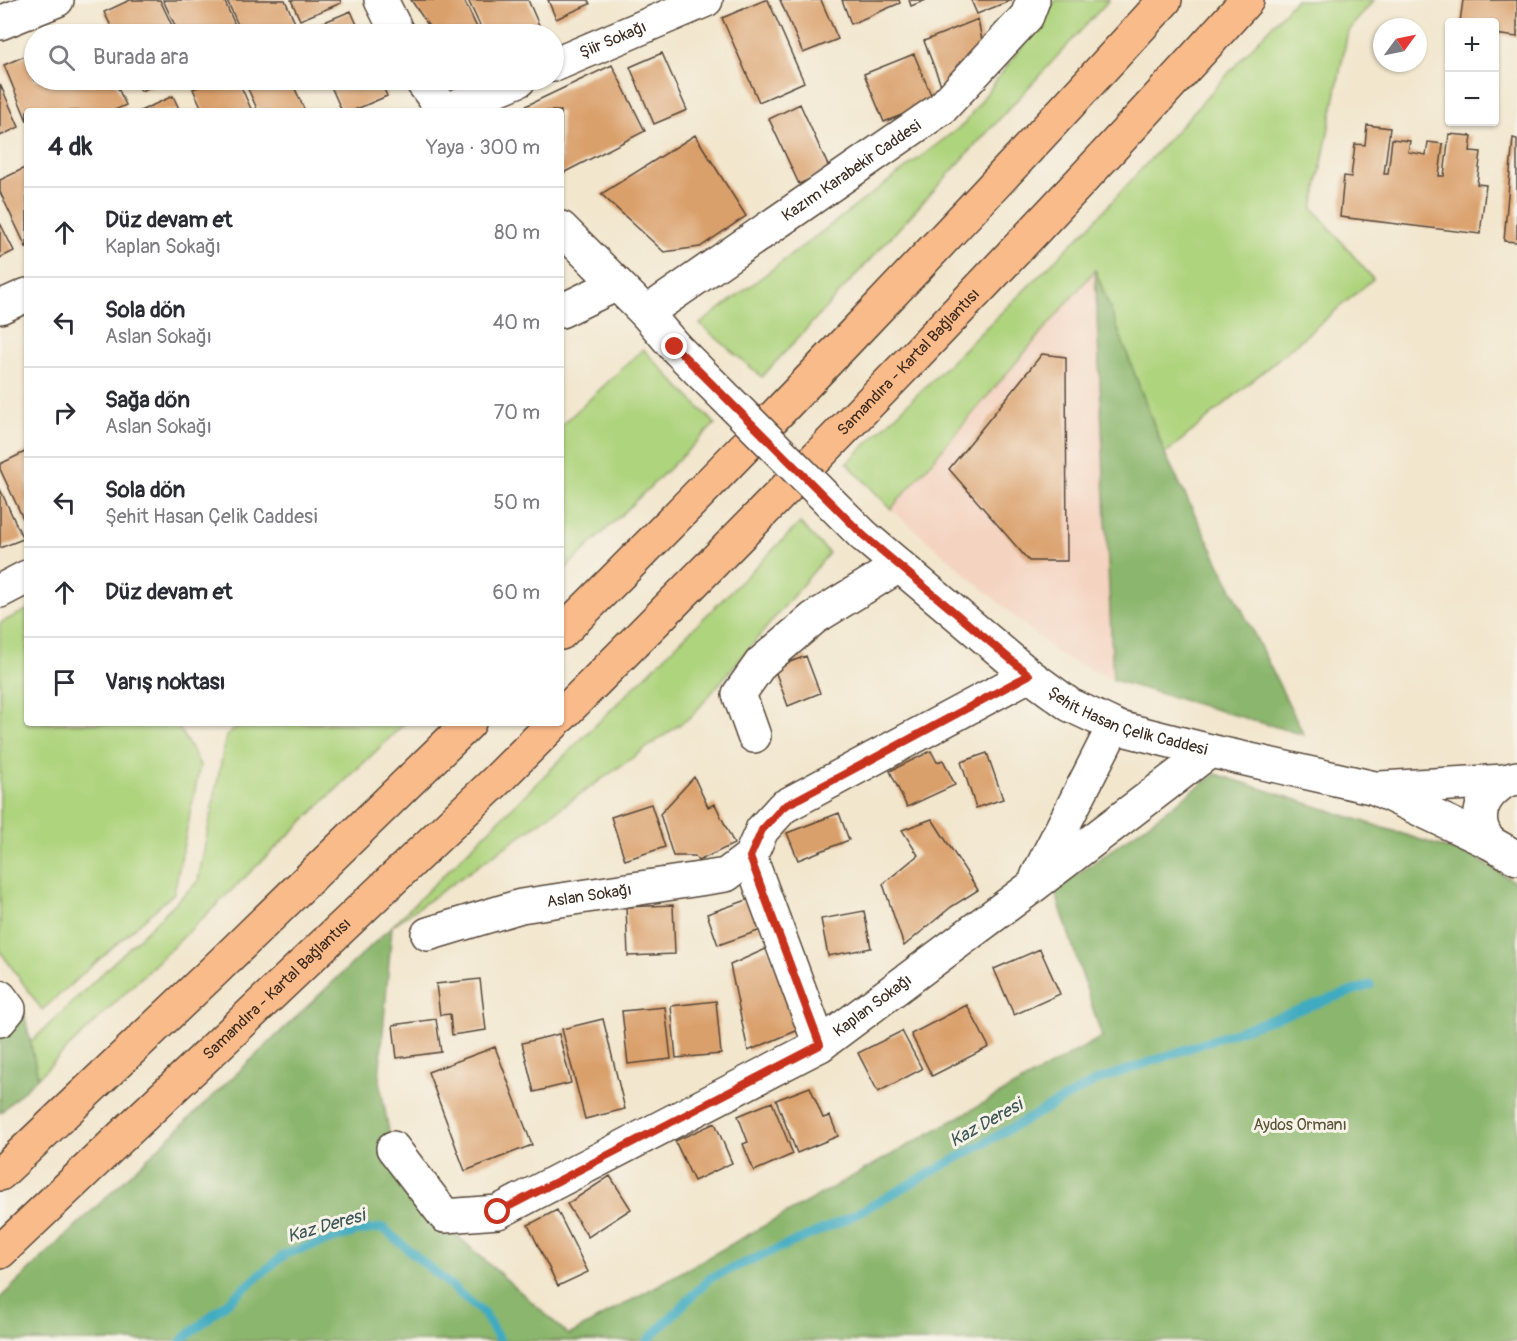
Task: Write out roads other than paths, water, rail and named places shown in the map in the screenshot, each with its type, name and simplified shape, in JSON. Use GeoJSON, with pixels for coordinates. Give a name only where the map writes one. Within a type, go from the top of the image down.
{"type":"FeatureCollection","features":[{"type":"Feature","properties":{"kind":"highway"},"geometry":{"type":"LineString","coordinates":[[564,630],[794,396],[1044,133],[1165,0]]}},
{"type":"Feature","properties":{"kind":"highway","name":"Samandıra - Kartal Bağlantısı"},"geometry":{"type":"LineString","coordinates":[[564,713],[762,514],[972,296],[1247,0]]}},
{"type":"Feature","properties":{"kind":"highway"},"geometry":{"type":"LineString","coordinates":[[0,1174],[467,726]]}},
{"type":"Feature","properties":{"kind":"highway","name":"Samandıra - Kartal Bağlantısı"},"geometry":{"type":"LineString","coordinates":[[0,1252],[470,806],[551,726]]}},
{"type":"Feature","properties":{"kind":"street"},"geometry":{"type":"LineString","coordinates":[[0,23],[57,0]]}},
{"type":"Feature","properties":{"kind":"street"},"geometry":{"type":"LineString","coordinates":[[381,0],[393,24]]}},
{"type":"Feature","properties":{"kind":"street","name":"Şiir Sokağı"},"geometry":{"type":"LineString","coordinates":[[564,61],[706,0]]}},
{"type":"Feature","properties":{"kind":"street","name":"Kazım Karabekir Caddesi"},"geometry":{"type":"LineString","coordinates":[[646,313],[942,108],[1028,16],[1033,0]]}},
{"type":"Feature","properties":{"kind":"street"},"geometry":{"type":"LineString","coordinates":[[428,90],[442,108]]}},
{"type":"Feature","properties":{"kind":"street"},"geometry":{"type":"LineString","coordinates":[[451,108],[495,90]]}},
{"type":"Feature","properties":{"kind":"street","name":"Şehit Hasan Çelik Caddesi"},"geometry":{"type":"LineString","coordinates":[[564,231],[646,313],[675,347],[863,535],[1029,675],[1070,705],[1114,726],[1210,751],[1375,788],[1489,842],[1517,858]]}},
{"type":"Feature","properties":{"kind":"street"},"geometry":{"type":"LineString","coordinates":[[564,310],[617,284]]}},
{"type":"Feature","properties":{"kind":"street"},"geometry":{"type":"LineString","coordinates":[[0,307],[24,296]]}},
{"type":"Feature","properties":{"kind":"street"},"geometry":{"type":"LineString","coordinates":[[754,736],[739,694],[761,663],[814,618],[899,566]]}},
{"type":"Feature","properties":{"kind":"street"},"geometry":{"type":"LineString","coordinates":[[0,591],[24,579]]}},
{"type":"Feature","properties":{"kind":"street","name":"Aslan Sokağı"},"geometry":{"type":"LineString","coordinates":[[428,934],[521,906],[726,875],[750,857],[762,830],[783,807],[1029,675]]}},
{"type":"Feature","properties":{"kind":"street"},"geometry":{"type":"LineString","coordinates":[[1033,886],[1114,726]]}},
{"type":"Feature","properties":{"kind":"street","name":"Kaplan Sokağı"},"geometry":{"type":"LineString","coordinates":[[393,1148],[446,1216],[498,1212],[820,1045],[1210,751]]}},
{"type":"Feature","properties":{"kind":"street","name":"Şehit Hasan Çelik Caddesi"},"geometry":{"type":"LineString","coordinates":[[1375,788],[1511,779]]}},
{"type":"Feature","properties":{"kind":"street","name":"Şehit Hasan Çelik Caddesi"},"geometry":{"type":"LineString","coordinates":[[1489,842],[1481,825],[1482,807],[1490,791],[1511,779]]}},
{"type":"Feature","properties":{"kind":"street"},"geometry":{"type":"LineString","coordinates":[[750,857],[820,1045]]}},
{"type":"Feature","properties":{"kind":"street"},"geometry":{"type":"LineString","coordinates":[[0,997],[9,1009],[0,1020]]}},
{"type":"Feature","properties":{"kind":"waterway","name":"Kaz Deresi"},"geometry":{"type":"LineString","coordinates":[[647,1341],[710,1278],[847,1219],[1098,1080],[1370,985]]}},
{"type":"Feature","properties":{"kind":"waterway","name":"Kaz Deresi"},"geometry":{"type":"LineString","coordinates":[[181,1341],[285,1254],[359,1231],[383,1228],[484,1314],[500,1341]]}},
{"type":"Feature","properties":{"kind":"park label","name":"Aydos Ormanı"},"geometry":{"type":"Point","coordinates":[1300,1125]}}]}
